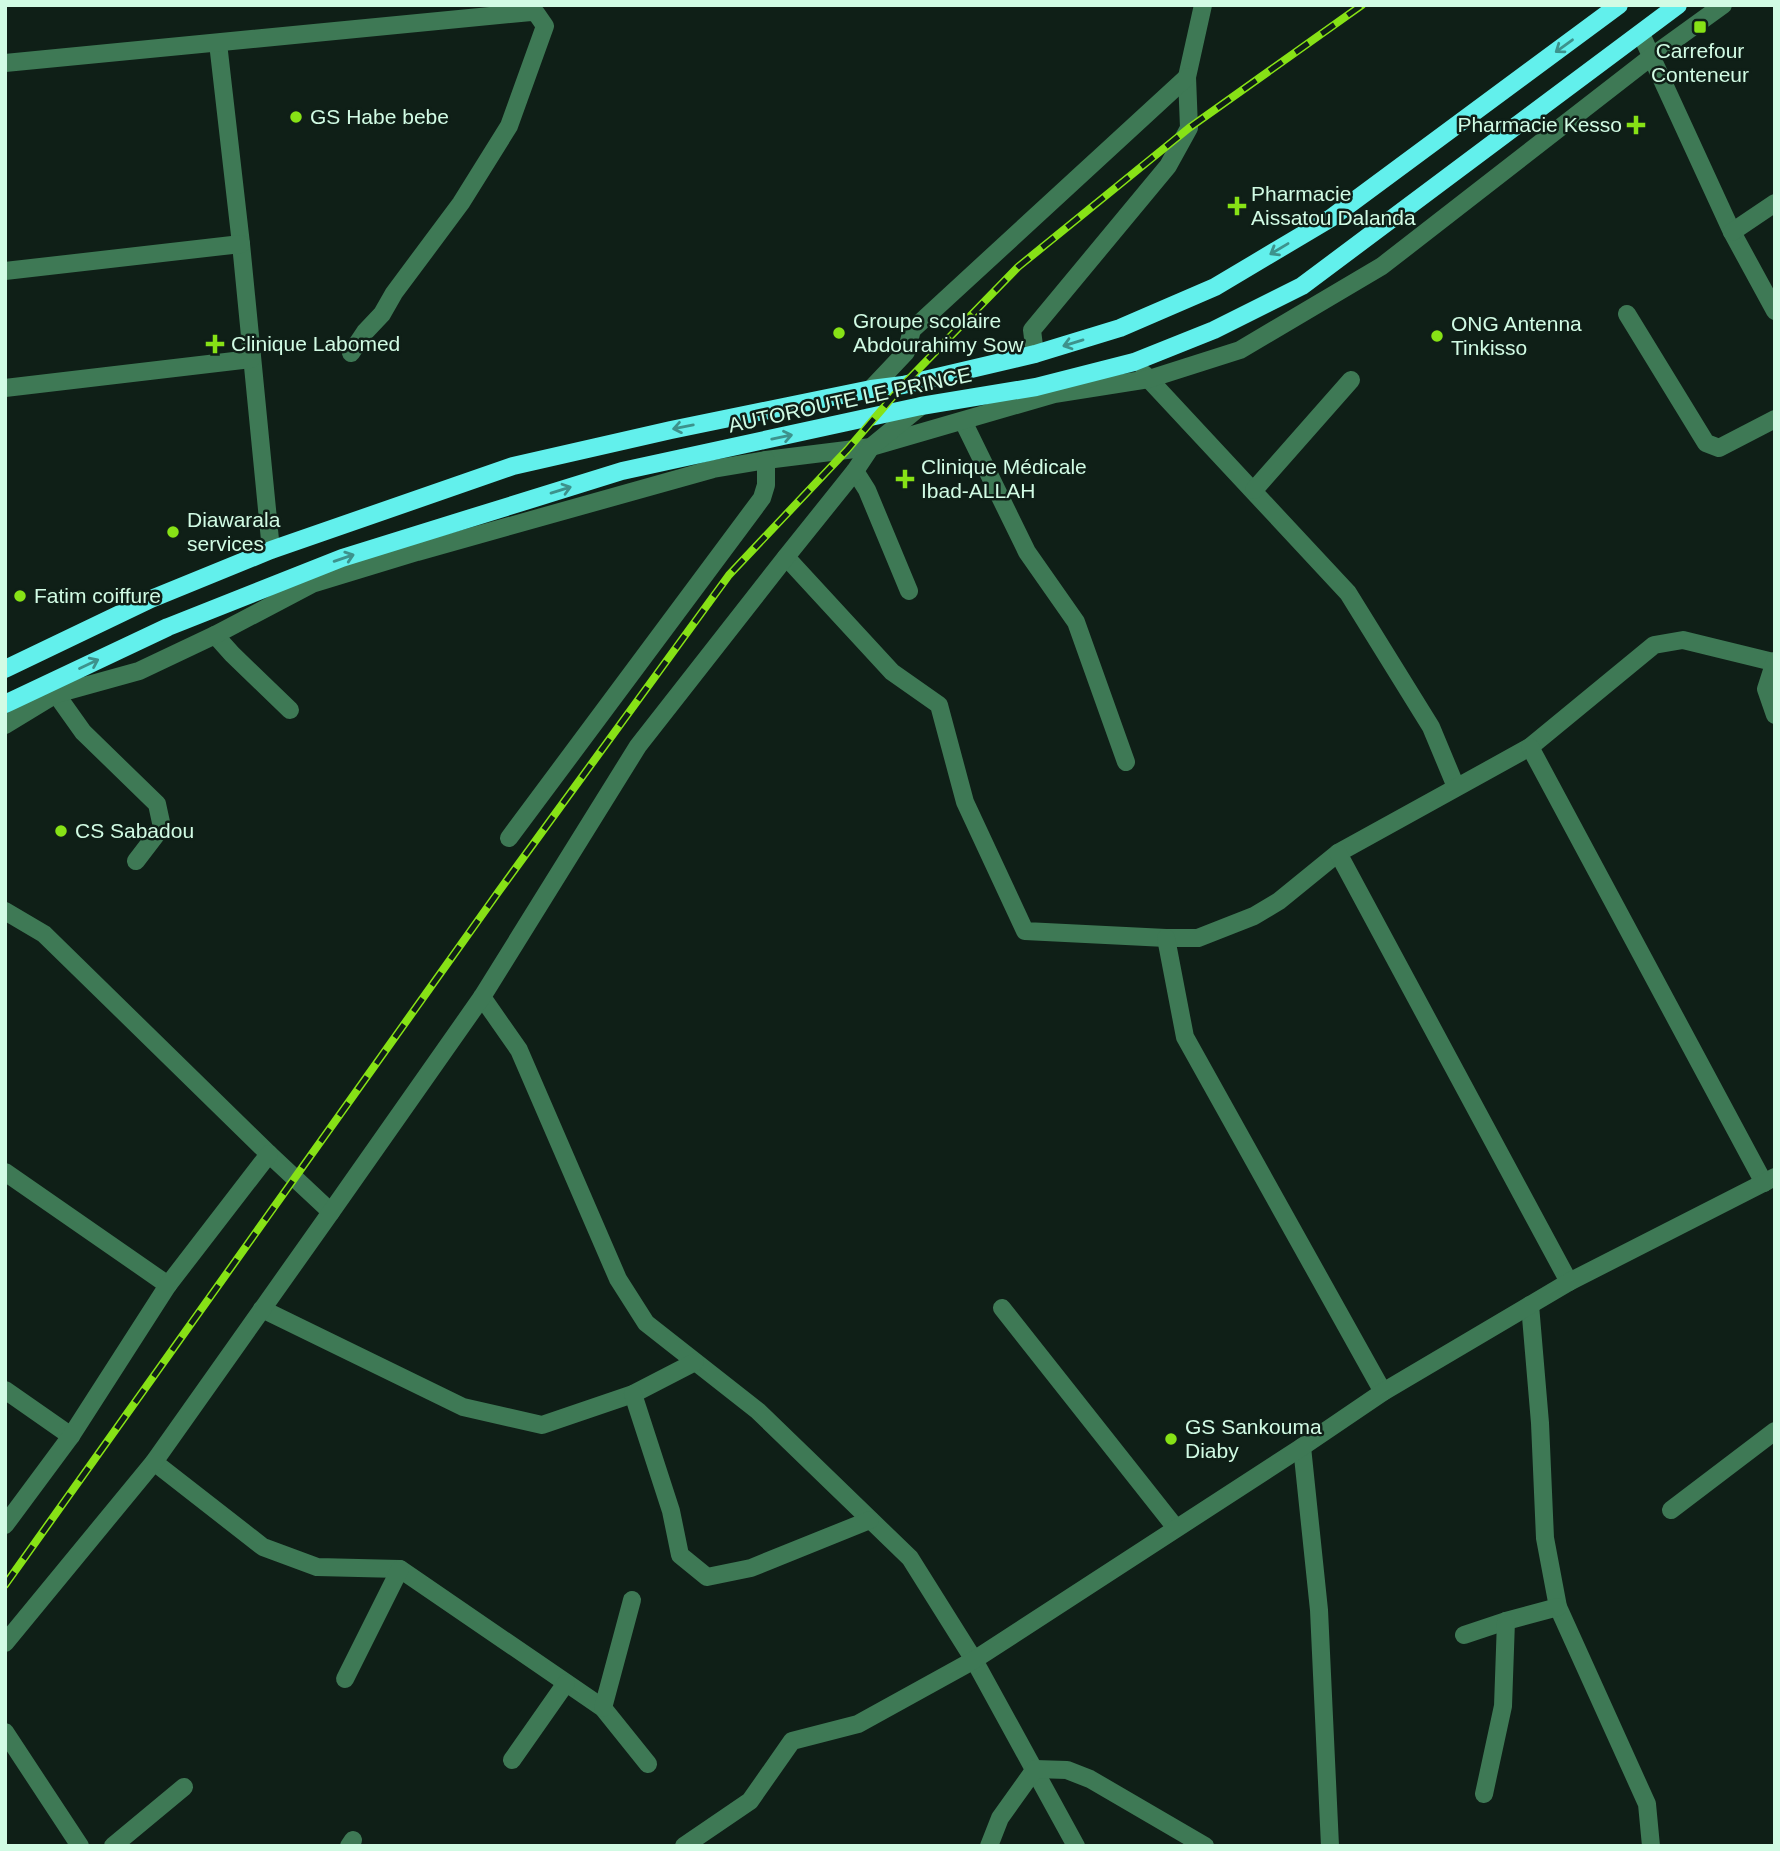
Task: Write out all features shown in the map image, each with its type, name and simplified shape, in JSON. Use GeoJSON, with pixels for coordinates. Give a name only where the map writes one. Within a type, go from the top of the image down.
{"type":"FeatureCollection","features":[{"type":"Feature","properties":{"kind":"main road","name":"AUTOROUTE LE PRINCE"},"geometry":{"type":"LineString","coordinates":[[5,669],[151,598],[271,550],[513,466],[671,430],[871,389],[903,385],[1035,354],[1119,328],[1214,287],[1331,218],[1619,5]]}},
{"type":"Feature","properties":{"kind":"main road","name":"AUTOROUTE LE PRINCE"},"geometry":{"type":"LineString","coordinates":[[5,704],[168,627],[342,558],[622,471],[921,406],[1036,387],[1133,362],[1214,330],[1302,286],[1678,5]]}},
{"type":"Feature","properties":{"kind":"street"},"geometry":{"type":"LineString","coordinates":[[1035,354],[1032,330],[1168,166],[1189,128],[1187,77],[1203,5]]}},
{"type":"Feature","properties":{"kind":"street"},"geometry":{"type":"LineString","coordinates":[[5,725],[56,694],[139,671],[312,584],[417,551],[713,469],[871,447],[1054,394],[1149,379],[1240,350],[1382,266],[1723,5]]}},
{"type":"Feature","properties":{"kind":"street"},"geometry":{"type":"LineString","coordinates":[[5,63],[536,13],[545,26],[509,127],[461,203],[351,353]]}},
{"type":"Feature","properties":{"kind":"street"},"geometry":{"type":"LineString","coordinates":[[1641,34],[1732,232],[1775,312]]}},
{"type":"Feature","properties":{"kind":"street"},"geometry":{"type":"LineString","coordinates":[[218,43],[271,550]]}},
{"type":"Feature","properties":{"kind":"street"},"geometry":{"type":"LineString","coordinates":[[871,389],[906,352],[912,330],[1187,77]]}},
{"type":"Feature","properties":{"kind":"street"},"geometry":{"type":"LineString","coordinates":[[1732,232],[1775,203]]}},
{"type":"Feature","properties":{"kind":"street"},"geometry":{"type":"LineString","coordinates":[[5,271],[241,244]]}},
{"type":"Feature","properties":{"kind":"street"},"geometry":{"type":"LineString","coordinates":[[1627,314],[1706,443],[1719,448],[1775,419]]}},
{"type":"Feature","properties":{"kind":"street"},"geometry":{"type":"LineString","coordinates":[[5,388],[251,359]]}},
{"type":"Feature","properties":{"kind":"street"},"geometry":{"type":"LineString","coordinates":[[1133,362],[1348,593],[1431,727],[1456,786]]}},
{"type":"Feature","properties":{"kind":"street"},"geometry":{"type":"LineString","coordinates":[[1254,491],[1351,380]]}},
{"type":"Feature","properties":{"kind":"street"},"geometry":{"type":"LineString","coordinates":[[5,1643],[154,1462],[331,1212],[481,997],[638,746],[855,471],[871,447],[921,406]]}},
{"type":"Feature","properties":{"kind":"street"},"geometry":{"type":"LineString","coordinates":[[963,421],[1027,552],[1076,622],[1126,762]]}},
{"type":"Feature","properties":{"kind":"street"},"geometry":{"type":"LineString","coordinates":[[509,838],[762,499],[766,485],[766,460]]}},
{"type":"Feature","properties":{"kind":"street"},"geometry":{"type":"LineString","coordinates":[[855,471],[867,491],[909,591]]}},
{"type":"Feature","properties":{"kind":"street"},"geometry":{"type":"LineString","coordinates":[[786,556],[892,672],[939,705],[965,802],[1026,931],[1198,938],[1254,916],[1279,901],[1338,853],[1530,747],[1654,645],[1683,640],[1774,662],[1766,689],[1775,715]]}},
{"type":"Feature","properties":{"kind":"street"},"geometry":{"type":"LineString","coordinates":[[215,635],[290,710]]}},
{"type":"Feature","properties":{"kind":"street"},"geometry":{"type":"LineString","coordinates":[[56,694],[83,732],[157,804],[162,827],[136,861]]}},
{"type":"Feature","properties":{"kind":"street"},"geometry":{"type":"LineString","coordinates":[[684,1846],[750,1801],[792,1741],[858,1724],[974,1660],[1383,1392],[1569,1282],[1769,1180],[1530,747]]}},
{"type":"Feature","properties":{"kind":"street"},"geometry":{"type":"LineString","coordinates":[[1338,853],[1569,1282]]}},
{"type":"Feature","properties":{"kind":"street"},"geometry":{"type":"LineString","coordinates":[[5,911],[44,934],[331,1212]]}},
{"type":"Feature","properties":{"kind":"street"},"geometry":{"type":"LineString","coordinates":[[1166,938],[1185,1037],[1383,1392]]}},
{"type":"Feature","properties":{"kind":"street"},"geometry":{"type":"LineString","coordinates":[[481,997],[519,1050],[618,1279],[646,1323],[758,1411],[910,1558],[974,1660],[1076,1846]]}},
{"type":"Feature","properties":{"kind":"street"},"geometry":{"type":"LineString","coordinates":[[5,1525],[71,1436],[168,1285],[269,1154]]}},
{"type":"Feature","properties":{"kind":"street"},"geometry":{"type":"LineString","coordinates":[[5,1172],[168,1285]]}},
{"type":"Feature","properties":{"kind":"street"},"geometry":{"type":"LineString","coordinates":[[1530,1305],[1540,1423],[1545,1538],[1558,1607],[1647,1804],[1651,1846]]}},
{"type":"Feature","properties":{"kind":"street"},"geometry":{"type":"LineString","coordinates":[[1002,1308],[1176,1528]]}},
{"type":"Feature","properties":{"kind":"street"},"geometry":{"type":"LineString","coordinates":[[262,1309],[463,1407],[542,1425],[633,1394],[695,1362]]}},
{"type":"Feature","properties":{"kind":"street"},"geometry":{"type":"LineString","coordinates":[[5,1390],[71,1436]]}},
{"type":"Feature","properties":{"kind":"street"},"geometry":{"type":"LineString","coordinates":[[633,1394],[671,1511],[680,1555],[706,1577],[751,1568],[870,1520]]}},
{"type":"Feature","properties":{"kind":"street"},"geometry":{"type":"LineString","coordinates":[[1671,1510],[1775,1431]]}},
{"type":"Feature","properties":{"kind":"street"},"geometry":{"type":"LineString","coordinates":[[1302,1447],[1319,1610],[1330,1846]]}},
{"type":"Feature","properties":{"kind":"street"},"geometry":{"type":"LineString","coordinates":[[154,1462],[263,1547],[317,1567],[400,1569],[603,1708],[648,1764]]}},
{"type":"Feature","properties":{"kind":"street"},"geometry":{"type":"LineString","coordinates":[[345,1679],[400,1569]]}},
{"type":"Feature","properties":{"kind":"street"},"geometry":{"type":"LineString","coordinates":[[603,1708],[632,1600]]}},
{"type":"Feature","properties":{"kind":"street"},"geometry":{"type":"LineString","coordinates":[[1464,1635],[1506,1620],[1558,1607]]}},
{"type":"Feature","properties":{"kind":"street"},"geometry":{"type":"LineString","coordinates":[[1484,1794],[1503,1706],[1506,1620]]}},
{"type":"Feature","properties":{"kind":"street"},"geometry":{"type":"LineString","coordinates":[[512,1760],[566,1683]]}},
{"type":"Feature","properties":{"kind":"street"},"geometry":{"type":"LineString","coordinates":[[5,1732],[80,1846]]}},
{"type":"Feature","properties":{"kind":"street"},"geometry":{"type":"LineString","coordinates":[[989,1846],[1000,1818],[1035,1769]]}},
{"type":"Feature","properties":{"kind":"street"},"geometry":{"type":"LineString","coordinates":[[1035,1769],[1067,1770],[1090,1779],[1205,1846]]}},
{"type":"Feature","properties":{"kind":"street"},"geometry":{"type":"LineString","coordinates":[[113,1846],[184,1787]]}},
{"type":"Feature","properties":{"kind":"railway"},"geometry":{"type":"LineString","coordinates":[[5,1585],[499,891],[729,575],[847,450],[903,385],[1018,267],[1189,128],[1362,5]]}},
{"type":"Feature","properties":{"kind":"place","name":"Carrefour Conteneur"},"geometry":{"type":"Point","coordinates":[1700,27]}},
{"type":"Feature","properties":{"kind":"place","name":"GS Habe bebe"},"geometry":{"type":"Point","coordinates":[296,117]}},
{"type":"Feature","properties":{"kind":"place","name":"Pharmacie Kesso"},"geometry":{"type":"Point","coordinates":[1636,125]}},
{"type":"Feature","properties":{"kind":"place","name":"Pharmacie Aissatou Dalanda"},"geometry":{"type":"Point","coordinates":[1237,206]}},
{"type":"Feature","properties":{"kind":"place","name":"Groupe scolaire Abdourahimy Sow"},"geometry":{"type":"Point","coordinates":[839,333]}},
{"type":"Feature","properties":{"kind":"place","name":"ONG Antenna Tinkisso"},"geometry":{"type":"Point","coordinates":[1437,336]}},
{"type":"Feature","properties":{"kind":"place","name":"Clinique Labomed"},"geometry":{"type":"Point","coordinates":[215,344]}},
{"type":"Feature","properties":{"kind":"place","name":"Clinique Médicale Ibad-ALLAH"},"geometry":{"type":"Point","coordinates":[905,479]}},
{"type":"Feature","properties":{"kind":"place","name":"Diawarala services"},"geometry":{"type":"Point","coordinates":[173,532]}},
{"type":"Feature","properties":{"kind":"place","name":"Fatim coiffure"},"geometry":{"type":"Point","coordinates":[20,596]}},
{"type":"Feature","properties":{"kind":"place","name":"CS Sabadou"},"geometry":{"type":"Point","coordinates":[61,831]}},
{"type":"Feature","properties":{"kind":"place","name":"GS Sankouma Diaby"},"geometry":{"type":"Point","coordinates":[1171,1439]}}]}
